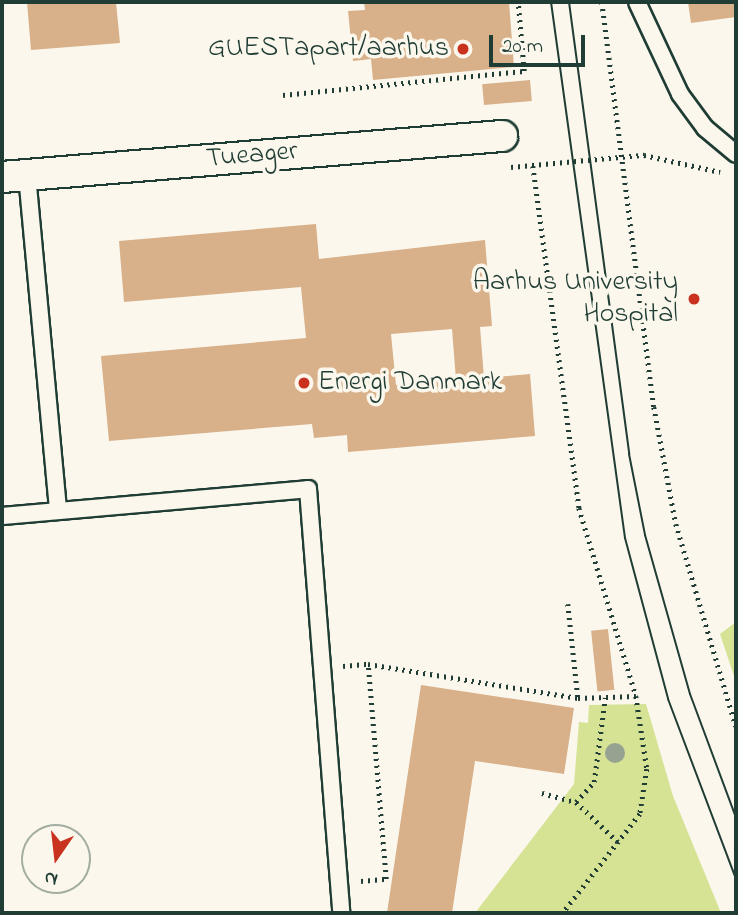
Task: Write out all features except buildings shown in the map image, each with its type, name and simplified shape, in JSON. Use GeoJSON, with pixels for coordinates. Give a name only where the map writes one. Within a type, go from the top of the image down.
{"type":"FeatureCollection","features":[{"type":"Feature","properties":{"kind":"street","name":"Tueager"},"geometry":{"type":"LineString","coordinates":[[14,176],[502,136]]}},
{"type":"Feature","properties":{"kind":"lane"},"geometry":{"type":"LineString","coordinates":[[637,2],[680,94],[705,128],[735,161]]}},
{"type":"Feature","properties":{"kind":"lane"},"geometry":{"type":"LineString","coordinates":[[14,176],[58,511]]}},
{"type":"Feature","properties":{"kind":"lane"},"geometry":{"type":"LineString","coordinates":[[2,516],[308,489],[341,913]]}},
{"type":"Feature","properties":{"kind":"path"},"geometry":{"type":"LineString","coordinates":[[283,95],[524,71],[518,2]]}},
{"type":"Feature","properties":{"kind":"path"},"geometry":{"type":"LineString","coordinates":[[602,2],[620,159],[676,524],[736,726]]}},
{"type":"Feature","properties":{"kind":"path"},"geometry":{"type":"LineString","coordinates":[[620,159],[663,158],[710,172],[735,161]]}},
{"type":"Feature","properties":{"kind":"path"},"geometry":{"type":"LineString","coordinates":[[533,166],[579,508],[636,696],[647,769],[644,797],[618,842],[563,913]]}},
{"type":"Feature","properties":{"kind":"path"},"geometry":{"type":"LineString","coordinates":[[568,604],[578,698]]}},
{"type":"Feature","properties":{"kind":"path"},"geometry":{"type":"LineString","coordinates":[[322,668],[368,664],[578,698],[636,696]]}},
{"type":"Feature","properties":{"kind":"path"},"geometry":{"type":"LineString","coordinates":[[339,883],[386,879],[368,664]]}},
{"type":"Feature","properties":{"kind":"path"},"geometry":{"type":"LineString","coordinates":[[576,802],[594,782],[605,698]]}},
{"type":"Feature","properties":{"kind":"path"},"geometry":{"type":"LineString","coordinates":[[542,793],[576,802],[618,842]]}},
{"type":"Feature","properties":{"kind":"green space"},"geometry":{"type":"Polygon","coordinates":[[[736,622],[736,682],[720,634],[736,622]]]}},
{"type":"Feature","properties":{"kind":"green space"},"geometry":{"type":"Polygon","coordinates":[[[646,704],[673,796],[721,913],[475,913],[574,784],[579,722],[588,723],[589,705],[646,704]]]}},
{"type":"Feature","properties":{"kind":"tram line"},"geometry":{"type":"LineString","coordinates":[[551,2],[625,538],[668,699],[736,879]]}},
{"type":"Feature","properties":{"kind":"tram line"},"geometry":{"type":"LineString","coordinates":[[569,2],[629,454],[645,535],[690,694],[736,818]]}},
{"type":"Feature","properties":{"kind":"place","name":"GUESTapart/aarhus"},"geometry":{"type":"Point","coordinates":[463,49]}},
{"type":"Feature","properties":{"kind":"place","name":"Aarhus University Hospital"},"geometry":{"type":"Point","coordinates":[694,299]}},
{"type":"Feature","properties":{"kind":"place","name":"Energi Danmark"},"geometry":{"type":"Point","coordinates":[304,383]}}]}
